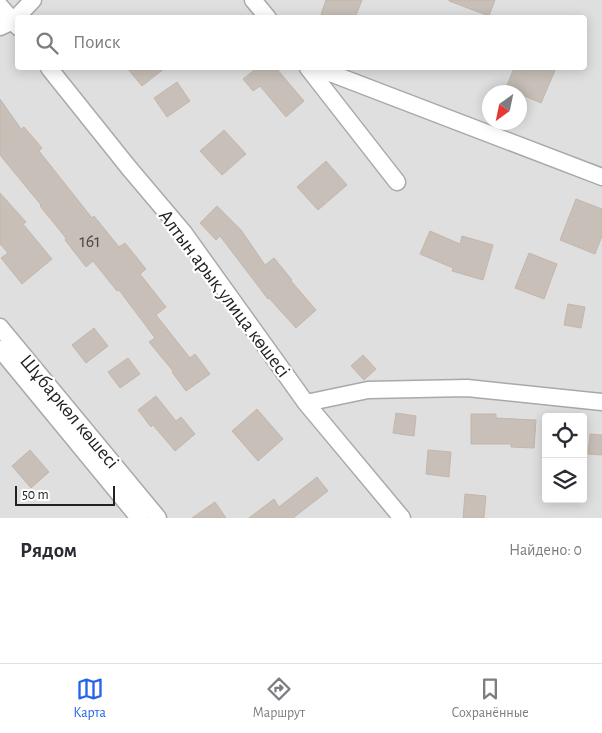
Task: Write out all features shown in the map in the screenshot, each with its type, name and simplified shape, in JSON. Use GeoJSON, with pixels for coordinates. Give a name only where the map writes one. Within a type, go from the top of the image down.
{"type":"FeatureCollection","features":[{"type":"Feature","properties":{"kind":"street"},"geometry":{"type":"LineString","coordinates":[[19,15],[33,0]]}},
{"type":"Feature","properties":{"kind":"street"},"geometry":{"type":"LineString","coordinates":[[253,0],[266,15]]}},
{"type":"Feature","properties":{"kind":"street"},"geometry":{"type":"LineString","coordinates":[[0,6],[10,25]]}},
{"type":"Feature","properties":{"kind":"street","name":"Алтын арық улица көшесі"},"geometry":{"type":"LineString","coordinates":[[51,70],[184,233],[306,403],[402,518]]}},
{"type":"Feature","properties":{"kind":"street"},"geometry":{"type":"LineString","coordinates":[[310,70],[397,182]]}},
{"type":"Feature","properties":{"kind":"street"},"geometry":{"type":"LineString","coordinates":[[322,70],[602,177]]}},
{"type":"Feature","properties":{"kind":"street","name":"Шұбаркөл көшесі"},"geometry":{"type":"LineString","coordinates":[[0,327],[158,518]]}},
{"type":"Feature","properties":{"kind":"street","name":"Шұбаркөл көшесі"},"geometry":{"type":"LineString","coordinates":[[0,349],[139,518]]}},
{"type":"Feature","properties":{"kind":"street"},"geometry":{"type":"LineString","coordinates":[[306,403],[368,390],[467,388],[602,402]]}},
{"type":"Feature","properties":{"kind":"shaded area"},"geometry":{"type":"Polygon","coordinates":[[[0,0],[602,0],[602,518],[0,518],[0,0]]]}},
{"type":"Feature","properties":{"kind":"building"},"geometry":{"type":"Polygon","coordinates":[[[326,0],[362,0],[356,15],[321,14],[326,0]]]}},
{"type":"Feature","properties":{"kind":"building"},"geometry":{"type":"Polygon","coordinates":[[[449,0],[495,0],[489,15],[449,0]]]}},
{"type":"Feature","properties":{"kind":"building"},"geometry":{"type":"Polygon","coordinates":[[[129,70],[162,70],[142,86],[129,70]]]}},
{"type":"Feature","properties":{"kind":"building"},"geometry":{"type":"Polygon","coordinates":[[[254,70],[278,70],[304,101],[286,117],[260,86],[253,91],[243,79],[254,70]]]}},
{"type":"Feature","properties":{"kind":"building"},"geometry":{"type":"Polygon","coordinates":[[[513,70],[555,70],[541,103],[527,97],[527,85],[507,85],[513,70]]]}},
{"type":"Feature","properties":{"kind":"building"},"geometry":{"type":"Polygon","coordinates":[[[177,82],[190,101],[167,117],[154,98],[177,82]]]}},
{"type":"Feature","properties":{"kind":"building"},"geometry":{"type":"Polygon","coordinates":[[[0,99],[21,129],[24,127],[42,148],[39,151],[92,218],[94,216],[119,247],[125,243],[146,269],[140,274],[166,307],[156,315],[190,358],[195,354],[210,374],[186,391],[173,371],[149,342],[155,338],[119,290],[117,291],[93,261],[86,267],[41,205],[0,155],[0,99]]]}},
{"type":"Feature","properties":{"kind":"building"},"geometry":{"type":"Polygon","coordinates":[[[224,130],[246,154],[222,175],[200,151],[224,130]]]}},
{"type":"Feature","properties":{"kind":"building"},"geometry":{"type":"Polygon","coordinates":[[[326,161],[347,185],[318,210],[297,187],[326,161]]]}},
{"type":"Feature","properties":{"kind":"building"},"geometry":{"type":"Polygon","coordinates":[[[0,193],[26,222],[23,224],[52,259],[22,284],[1,258],[8,253],[0,244],[0,193]]]}},
{"type":"Feature","properties":{"kind":"building"},"geometry":{"type":"Polygon","coordinates":[[[576,199],[602,209],[602,236],[595,254],[560,240],[576,199]]]}},
{"type":"Feature","properties":{"kind":"building"},"geometry":{"type":"Polygon","coordinates":[[[217,206],[241,230],[265,265],[274,258],[316,310],[296,328],[268,299],[220,236],[216,240],[200,223],[217,206]]]}},
{"type":"Feature","properties":{"kind":"building"},"geometry":{"type":"Polygon","coordinates":[[[430,231],[460,244],[462,236],[493,245],[483,280],[452,271],[453,268],[420,254],[430,231]]]}},
{"type":"Feature","properties":{"kind":"building"},"geometry":{"type":"Polygon","coordinates":[[[529,253],[557,264],[544,299],[515,288],[529,253]]]}},
{"type":"Feature","properties":{"kind":"building"},"geometry":{"type":"Polygon","coordinates":[[[568,304],[585,307],[581,328],[564,325],[568,304]]]}},
{"type":"Feature","properties":{"kind":"building"},"geometry":{"type":"Polygon","coordinates":[[[94,328],[108,346],[86,363],[72,345],[94,328]]]}},
{"type":"Feature","properties":{"kind":"building"},"geometry":{"type":"Polygon","coordinates":[[[363,355],[376,369],[364,380],[351,366],[363,355]]]}},
{"type":"Feature","properties":{"kind":"building"},"geometry":{"type":"Polygon","coordinates":[[[128,358],[140,374],[120,388],[108,372],[128,358]]]}},
{"type":"Feature","properties":{"kind":"building"},"geometry":{"type":"Polygon","coordinates":[[[156,396],[176,421],[181,417],[195,434],[175,451],[153,425],[151,427],[138,410],[156,396]]]}},
{"type":"Feature","properties":{"kind":"building"},"geometry":{"type":"Polygon","coordinates":[[[257,409],[283,439],[258,461],[232,431],[257,409]]]}},
{"type":"Feature","properties":{"kind":"building"},"geometry":{"type":"Polygon","coordinates":[[[396,413],[416,416],[414,436],[393,433],[396,413]]]}},
{"type":"Feature","properties":{"kind":"building"},"geometry":{"type":"Polygon","coordinates":[[[471,414],[496,414],[496,418],[536,420],[534,448],[511,447],[511,444],[471,444],[471,414]]]}},
{"type":"Feature","properties":{"kind":"building"},"geometry":{"type":"Polygon","coordinates":[[[590,434],[602,435],[602,455],[588,454],[590,434]]]}},
{"type":"Feature","properties":{"kind":"building"},"geometry":{"type":"Polygon","coordinates":[[[30,450],[49,472],[31,488],[12,466],[30,450]]]}},
{"type":"Feature","properties":{"kind":"building"},"geometry":{"type":"Polygon","coordinates":[[[428,450],[451,452],[449,477],[426,474],[428,450]]]}},
{"type":"Feature","properties":{"kind":"building"},"geometry":{"type":"Polygon","coordinates":[[[317,477],[328,491],[293,518],[249,518],[274,499],[279,507],[317,477]]]}},
{"type":"Feature","properties":{"kind":"building"},"geometry":{"type":"Polygon","coordinates":[[[465,494],[486,496],[484,518],[463,518],[465,494]]]}},
{"type":"Feature","properties":{"kind":"building"},"geometry":{"type":"Polygon","coordinates":[[[215,502],[226,518],[192,518],[215,502]]]}}]}
